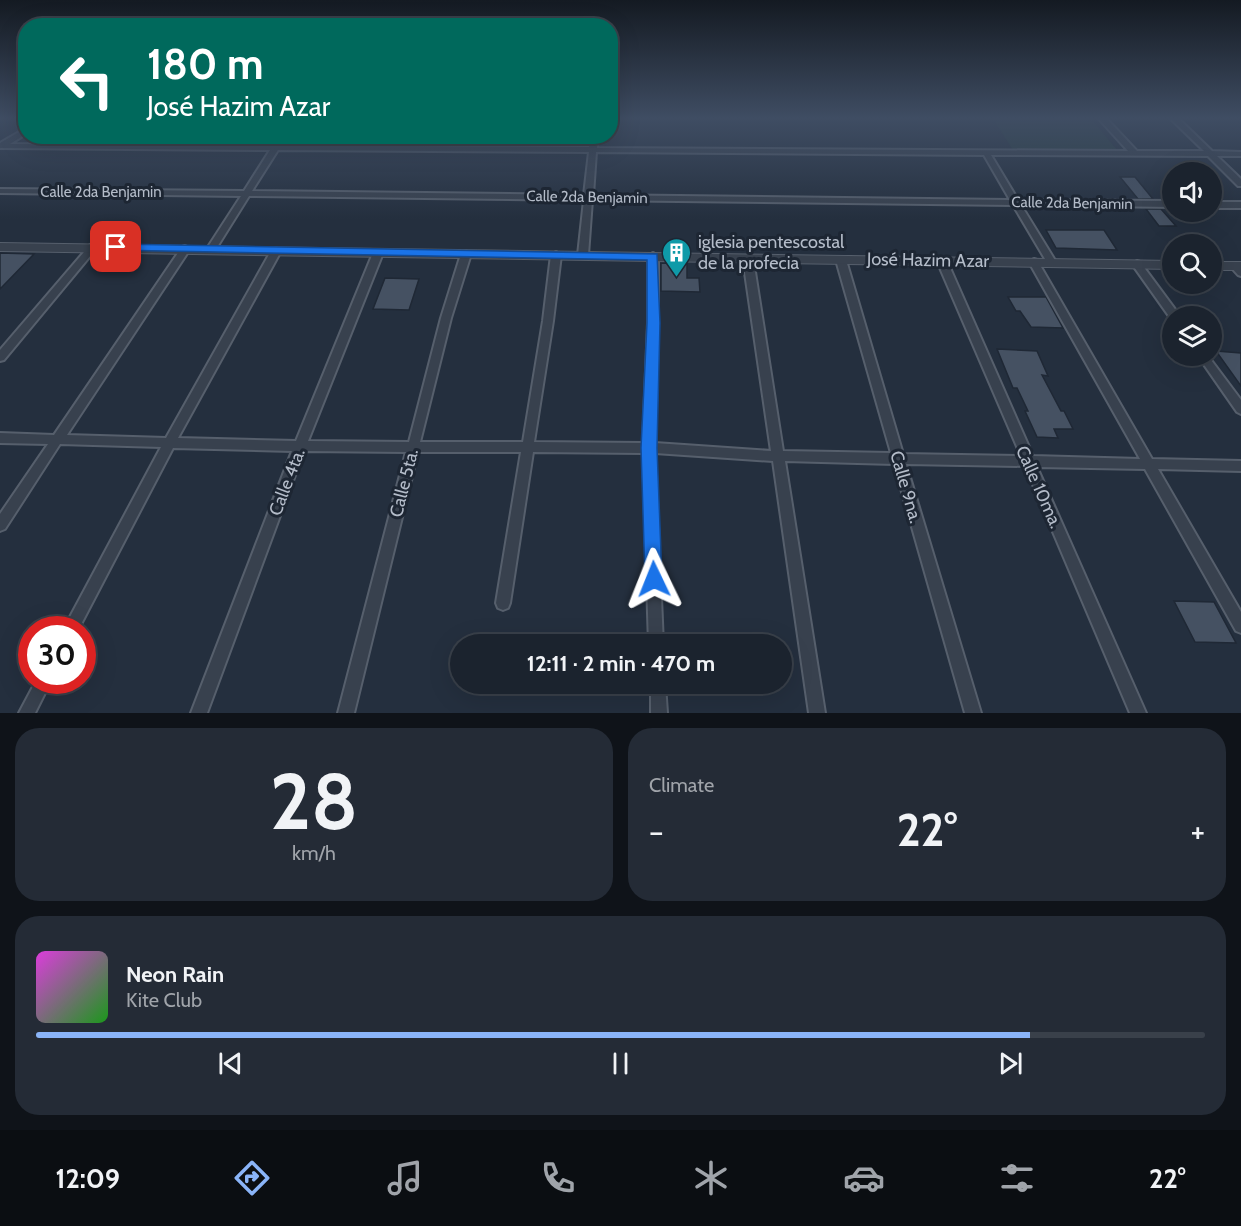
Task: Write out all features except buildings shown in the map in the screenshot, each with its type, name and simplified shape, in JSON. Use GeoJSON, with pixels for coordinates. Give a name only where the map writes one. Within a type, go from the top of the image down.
{"type":"FeatureCollection","features":[{"type":"Feature","properties":{"kind":"street"},"geometry":{"type":"LineString","coordinates":[[212,250],[272,152]]}},
{"type":"Feature","properties":{"kind":"street"},"geometry":{"type":"LineString","coordinates":[[584,255],[592,152]]}},
{"type":"Feature","properties":{"kind":"street"},"geometry":{"type":"LineString","coordinates":[[816,152],[1241,154]]}},
{"type":"Feature","properties":{"kind":"street"},"geometry":{"type":"LineString","coordinates":[[987,154],[1050,262]]}},
{"type":"Feature","properties":{"kind":"street"},"geometry":{"type":"LineString","coordinates":[[1210,154],[1241,184]]}},
{"type":"Feature","properties":{"kind":"street","name":"Calle 2da Benjamin"},"geometry":{"type":"LineString","coordinates":[[0,191],[1162,204]]}},
{"type":"Feature","properties":{"kind":"street"},"geometry":{"type":"LineString","coordinates":[[1222,205],[1241,205]]}},
{"type":"Feature","properties":{"kind":"street","name":"José Hazim Azar"},"geometry":{"type":"LineString","coordinates":[[0,247],[1162,265]]}},
{"type":"Feature","properties":{"kind":"street"},"geometry":{"type":"LineString","coordinates":[[0,357],[93,247]]}},
{"type":"Feature","properties":{"kind":"street"},"geometry":{"type":"LineString","coordinates":[[0,525],[185,249]]}},
{"type":"Feature","properties":{"kind":"street"},"geometry":{"type":"LineString","coordinates":[[77,616],[170,442],[276,251]]}},
{"type":"Feature","properties":{"kind":"street","name":"Calle 4ta."},"geometry":{"type":"LineString","coordinates":[[199,713],[300,446],[378,253]]}},
{"type":"Feature","properties":{"kind":"street","name":"Calle 5ta."},"geometry":{"type":"LineString","coordinates":[[346,713],[413,446],[466,254]]}},
{"type":"Feature","properties":{"kind":"street"},"geometry":{"type":"LineString","coordinates":[[503,603],[548,321],[556,255]]}},
{"type":"Feature","properties":{"kind":"street"},"geometry":{"type":"LineString","coordinates":[[653,256],[654,323],[649,448],[656,634]]}},
{"type":"Feature","properties":{"kind":"street"},"geometry":{"type":"LineString","coordinates":[[748,259],[817,713]]}},
{"type":"Feature","properties":{"kind":"street","name":"Calle 9na."},"geometry":{"type":"LineString","coordinates":[[841,260],[973,713]]}},
{"type":"Feature","properties":{"kind":"street","name":"Calle 10ma."},"geometry":{"type":"LineString","coordinates":[[942,261],[1138,713]]}},
{"type":"Feature","properties":{"kind":"street"},"geometry":{"type":"LineString","coordinates":[[1034,262],[1241,626]]}},
{"type":"Feature","properties":{"kind":"street"},"geometry":{"type":"LineString","coordinates":[[1137,264],[1168,306]]}},
{"type":"Feature","properties":{"kind":"street"},"geometry":{"type":"LineString","coordinates":[[1222,267],[1239,269]]}},
{"type":"Feature","properties":{"kind":"street"},"geometry":{"type":"LineString","coordinates":[[1210,366],[1241,409]]}},
{"type":"Feature","properties":{"kind":"street"},"geometry":{"type":"LineString","coordinates":[[0,438],[300,446],[649,448],[777,456],[1241,466]]}},
{"type":"Feature","properties":{"kind":"street"},"geometry":{"type":"LineString","coordinates":[[27,713],[37,694]]}},
{"type":"Feature","properties":{"kind":"street"},"geometry":{"type":"LineString","coordinates":[[658,694],[659,713]]}},
{"type":"Feature","properties":{"kind":"place","name":"iglesia pentescostal de la profecia"},"geometry":{"type":"Point","coordinates":[677,278]}},
{"type":"Feature","properties":{"kind":"route"},"geometry":{"type":"LineString","coordinates":[[116,247],[653,256],[654,323],[649,448],[654,579]]}}]}
